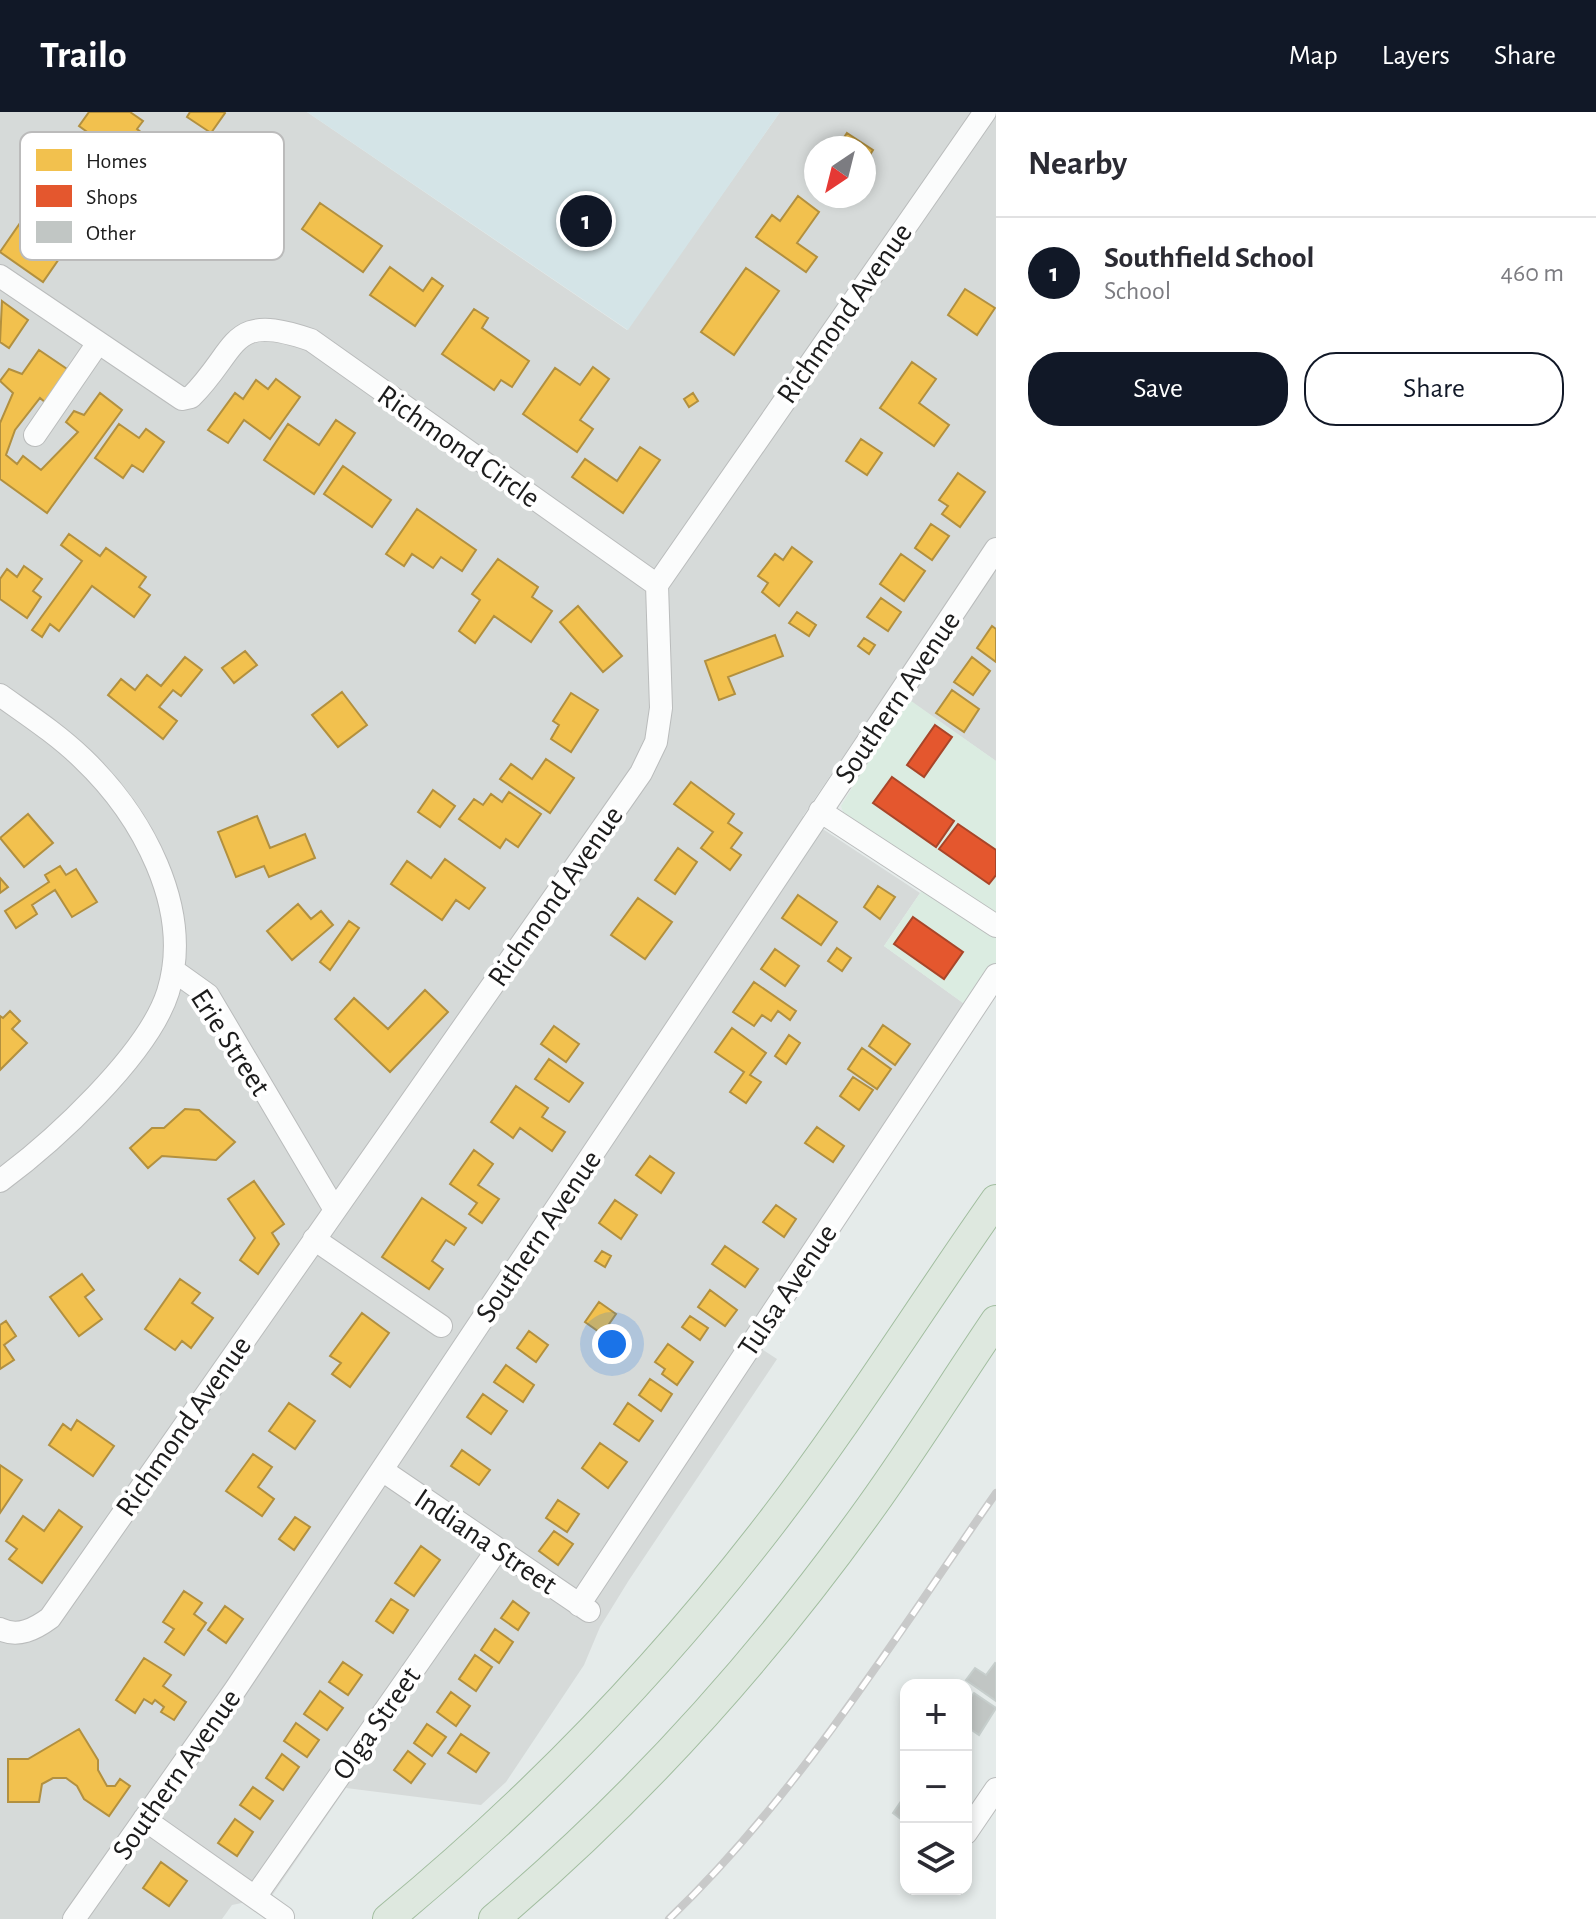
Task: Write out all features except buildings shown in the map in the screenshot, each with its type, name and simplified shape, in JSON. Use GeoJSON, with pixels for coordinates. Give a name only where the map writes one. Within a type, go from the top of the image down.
{"type":"FeatureCollection","features":[{"type":"Feature","properties":{"kind":"highway"},"geometry":{"type":"LineString","coordinates":[[388,1919],[537,1789],[680,1637],[814,1466],[996,1200]]}},
{"type":"Feature","properties":{"kind":"highway"},"geometry":{"type":"LineString","coordinates":[[494,1919],[602,1823],[742,1670],[871,1508],[996,1321]]}},
{"type":"Feature","properties":{"kind":"street","name":"Richmond Avenue"},"geometry":{"type":"LineString","coordinates":[[9,1631],[37,1628],[50,1618],[651,755],[661,708],[657,585],[985,112]]}},
{"type":"Feature","properties":{"kind":"street"},"geometry":{"type":"LineString","coordinates":[[0,276],[98,343],[35,435]]}},
{"type":"Feature","properties":{"kind":"street","name":"Richmond Circle"},"geometry":{"type":"LineString","coordinates":[[98,343],[173,396],[186,399],[234,344],[253,330],[276,328],[311,340],[657,585]]}},
{"type":"Feature","properties":{"kind":"street","name":"Southern Avenue"},"geometry":{"type":"LineString","coordinates":[[74,1919],[382,1470],[996,549]]}},
{"type":"Feature","properties":{"kind":"street","name":"Erie Street"},"geometry":{"type":"LineString","coordinates":[[0,695],[83,759],[113,793],[139,831],[170,902],[175,932],[173,970],[208,995],[335,1210]]}},
{"type":"Feature","properties":{"kind":"street"},"geometry":{"type":"LineString","coordinates":[[820,811],[996,926]]}},
{"type":"Feature","properties":{"kind":"street"},"geometry":{"type":"LineString","coordinates":[[0,1181],[44,1146],[123,1062],[156,1017],[173,970]]}},
{"type":"Feature","properties":{"kind":"street","name":"Tulsa Avenue"},"geometry":{"type":"LineString","coordinates":[[585,1608],[996,975]]}},
{"type":"Feature","properties":{"kind":"street"},"geometry":{"type":"LineString","coordinates":[[314,1239],[441,1326]]}},
{"type":"Feature","properties":{"kind":"street","name":"Indiana Street"},"geometry":{"type":"LineString","coordinates":[[382,1470],[585,1608]]}},
{"type":"Feature","properties":{"kind":"street","name":"Olga Street"},"geometry":{"type":"LineString","coordinates":[[255,1897],[497,1550]]}},
{"type":"Feature","properties":{"kind":"street"},"geometry":{"type":"LineString","coordinates":[[972,1824],[996,1789]]}},
{"type":"Feature","properties":{"kind":"street"},"geometry":{"type":"LineString","coordinates":[[144,1819],[283,1917]]}},
{"type":"Feature","properties":{"kind":"shaded area"},"geometry":{"type":"Polygon","coordinates":[[[0,112],[307,112],[627,330],[780,112],[996,112],[996,761],[890,687],[803,816],[920,893],[884,946],[970,1008],[749,1341],[777,1359],[629,1580],[600,1627],[584,1665],[506,1782],[481,1805],[346,1788],[271,1897],[232,1905],[222,1919],[0,1919],[0,112]]]}},
{"type":"Feature","properties":{"kind":"shaded area"},"geometry":{"type":"Polygon","coordinates":[[[307,112],[780,112],[628,330],[307,112]]]}},
{"type":"Feature","properties":{"kind":"shaded area"},"geometry":{"type":"Polygon","coordinates":[[[907,698],[996,761],[996,967],[970,1008],[884,946],[931,877],[844,814],[841,806],[907,698]]]}},
{"type":"Feature","properties":{"kind":"railway"},"geometry":{"type":"LineString","coordinates":[[669,1919],[716,1871],[802,1768],[882,1659],[996,1493]]}},
{"type":"Feature","properties":{"kind":"place","name":"Southfield School"},"geometry":{"type":"Point","coordinates":[586,221]}}]}
